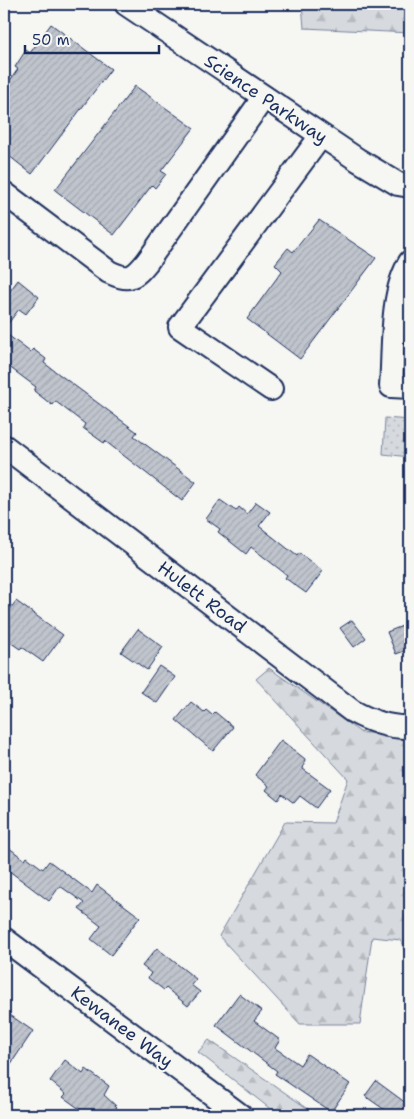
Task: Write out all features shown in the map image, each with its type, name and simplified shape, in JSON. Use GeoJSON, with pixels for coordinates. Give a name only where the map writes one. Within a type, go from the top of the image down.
{"type":"FeatureCollection","features":[{"type":"Feature","properties":{"kind":"street","name":"Science Parkway"},"geometry":{"type":"LineString","coordinates":[[126,4],[358,160],[398,184],[410,186]]}},
{"type":"Feature","properties":{"kind":"street"},"geometry":{"type":"LineString","coordinates":[[4,193],[109,272],[123,278],[132,277],[147,262],[264,97]]}},
{"type":"Feature","properties":{"kind":"street"},"geometry":{"type":"LineString","coordinates":[[271,389],[180,327],[321,136]]}},
{"type":"Feature","properties":{"kind":"street"},"geometry":{"type":"LineString","coordinates":[[410,262],[403,274],[396,312],[391,386],[410,387]]}},
{"type":"Feature","properties":{"kind":"street","name":"Hulett Road"},"geometry":{"type":"LineString","coordinates":[[4,446],[352,711],[378,723],[410,727]]}},
{"type":"Feature","properties":{"kind":"street","name":"Kewanee Way"},"geometry":{"type":"LineString","coordinates":[[4,939],[240,1115]]}},
{"type":"Feature","properties":{"kind":"green space"},"geometry":{"type":"Polygon","coordinates":[[[302,4],[410,4],[410,33],[304,28],[302,4]]]}},
{"type":"Feature","properties":{"kind":"green space"},"geometry":{"type":"Polygon","coordinates":[[[385,418],[410,420],[410,457],[383,454],[385,418]]]}},
{"type":"Feature","properties":{"kind":"green space"},"geometry":{"type":"Polygon","coordinates":[[[269,668],[360,732],[410,737],[410,969],[401,940],[372,937],[360,1024],[300,1024],[219,936],[285,822],[333,823],[348,779],[256,679],[269,668]]]}},
{"type":"Feature","properties":{"kind":"green space"},"geometry":{"type":"Polygon","coordinates":[[[209,1040],[317,1115],[278,1115],[198,1052],[209,1040]]]}},
{"type":"Feature","properties":{"kind":"building"},"geometry":{"type":"Polygon","coordinates":[[[51,24],[111,69],[32,174],[4,152],[4,89],[18,69],[15,67],[26,50],[30,53],[51,24]]]}},
{"type":"Feature","properties":{"kind":"building"},"geometry":{"type":"Polygon","coordinates":[[[135,86],[194,128],[161,171],[166,174],[155,188],[152,185],[114,235],[55,190],[135,86]]]}},
{"type":"Feature","properties":{"kind":"building"},"geometry":{"type":"Polygon","coordinates":[[[319,220],[376,258],[300,359],[247,319],[282,271],[275,264],[288,248],[293,252],[319,220]]]}},
{"type":"Feature","properties":{"kind":"building"},"geometry":{"type":"Polygon","coordinates":[[[18,280],[39,297],[26,314],[19,309],[4,329],[4,299],[18,280]]]}},
{"type":"Feature","properties":{"kind":"building"},"geometry":{"type":"Polygon","coordinates":[[[4,332],[30,352],[33,349],[46,359],[44,363],[137,432],[134,436],[196,482],[182,501],[105,441],[104,443],[83,428],[85,424],[55,401],[52,405],[34,391],[36,387],[4,363],[4,332]]]}},
{"type":"Feature","properties":{"kind":"building"},"geometry":{"type":"Polygon","coordinates":[[[220,500],[236,511],[239,507],[247,514],[256,502],[270,512],[259,526],[297,556],[299,553],[323,571],[306,593],[285,578],[287,575],[251,547],[246,554],[218,532],[220,529],[206,519],[220,500]]]}},
{"type":"Feature","properties":{"kind":"building"},"geometry":{"type":"Polygon","coordinates":[[[16,601],[63,635],[43,662],[22,647],[20,649],[4,638],[4,618],[16,601]]]}},
{"type":"Feature","properties":{"kind":"building"},"geometry":{"type":"Polygon","coordinates":[[[352,620],[366,638],[354,647],[340,628],[352,620]]]}},
{"type":"Feature","properties":{"kind":"building"},"geometry":{"type":"Polygon","coordinates":[[[410,623],[410,649],[396,654],[387,632],[410,623]]]}},
{"type":"Feature","properties":{"kind":"building"},"geometry":{"type":"Polygon","coordinates":[[[138,629],[163,647],[147,670],[121,652],[138,629]]]}},
{"type":"Feature","properties":{"kind":"building"},"geometry":{"type":"Polygon","coordinates":[[[159,666],[175,677],[157,703],[141,692],[159,666]]]}},
{"type":"Feature","properties":{"kind":"building"},"geometry":{"type":"Polygon","coordinates":[[[191,702],[204,712],[206,710],[212,715],[215,712],[233,727],[213,751],[176,720],[191,702]]]}},
{"type":"Feature","properties":{"kind":"building"},"geometry":{"type":"Polygon","coordinates":[[[281,740],[305,759],[303,769],[330,789],[316,808],[300,796],[294,803],[282,794],[278,800],[266,790],[269,786],[255,775],[281,740]]]}},
{"type":"Feature","properties":{"kind":"building"},"geometry":{"type":"Polygon","coordinates":[[[4,844],[25,860],[27,857],[43,869],[49,861],[92,893],[97,885],[140,917],[111,955],[91,939],[101,926],[79,909],[84,903],[60,886],[49,901],[4,867],[4,844]]]}},
{"type":"Feature","properties":{"kind":"building"},"geometry":{"type":"Polygon","coordinates":[[[157,948],[196,979],[191,985],[200,992],[188,1006],[166,988],[164,990],[148,978],[151,973],[142,966],[157,948]]]}},
{"type":"Feature","properties":{"kind":"building"},"geometry":{"type":"Polygon","coordinates":[[[239,994],[262,1011],[254,1021],[280,1040],[275,1048],[300,1065],[307,1054],[350,1084],[331,1112],[275,1074],[277,1071],[216,1025],[239,994]]]}},
{"type":"Feature","properties":{"kind":"building"},"geometry":{"type":"Polygon","coordinates":[[[10,1015],[33,1031],[4,1074],[4,1025],[10,1015]]]}},
{"type":"Feature","properties":{"kind":"building"},"geometry":{"type":"Polygon","coordinates":[[[65,1060],[83,1074],[86,1069],[109,1086],[104,1095],[117,1107],[110,1115],[88,1115],[63,1097],[66,1094],[50,1081],[65,1060]]]}},
{"type":"Feature","properties":{"kind":"building"},"geometry":{"type":"Polygon","coordinates":[[[376,1081],[410,1106],[410,1115],[392,1115],[365,1096],[376,1081]]]}}]}
